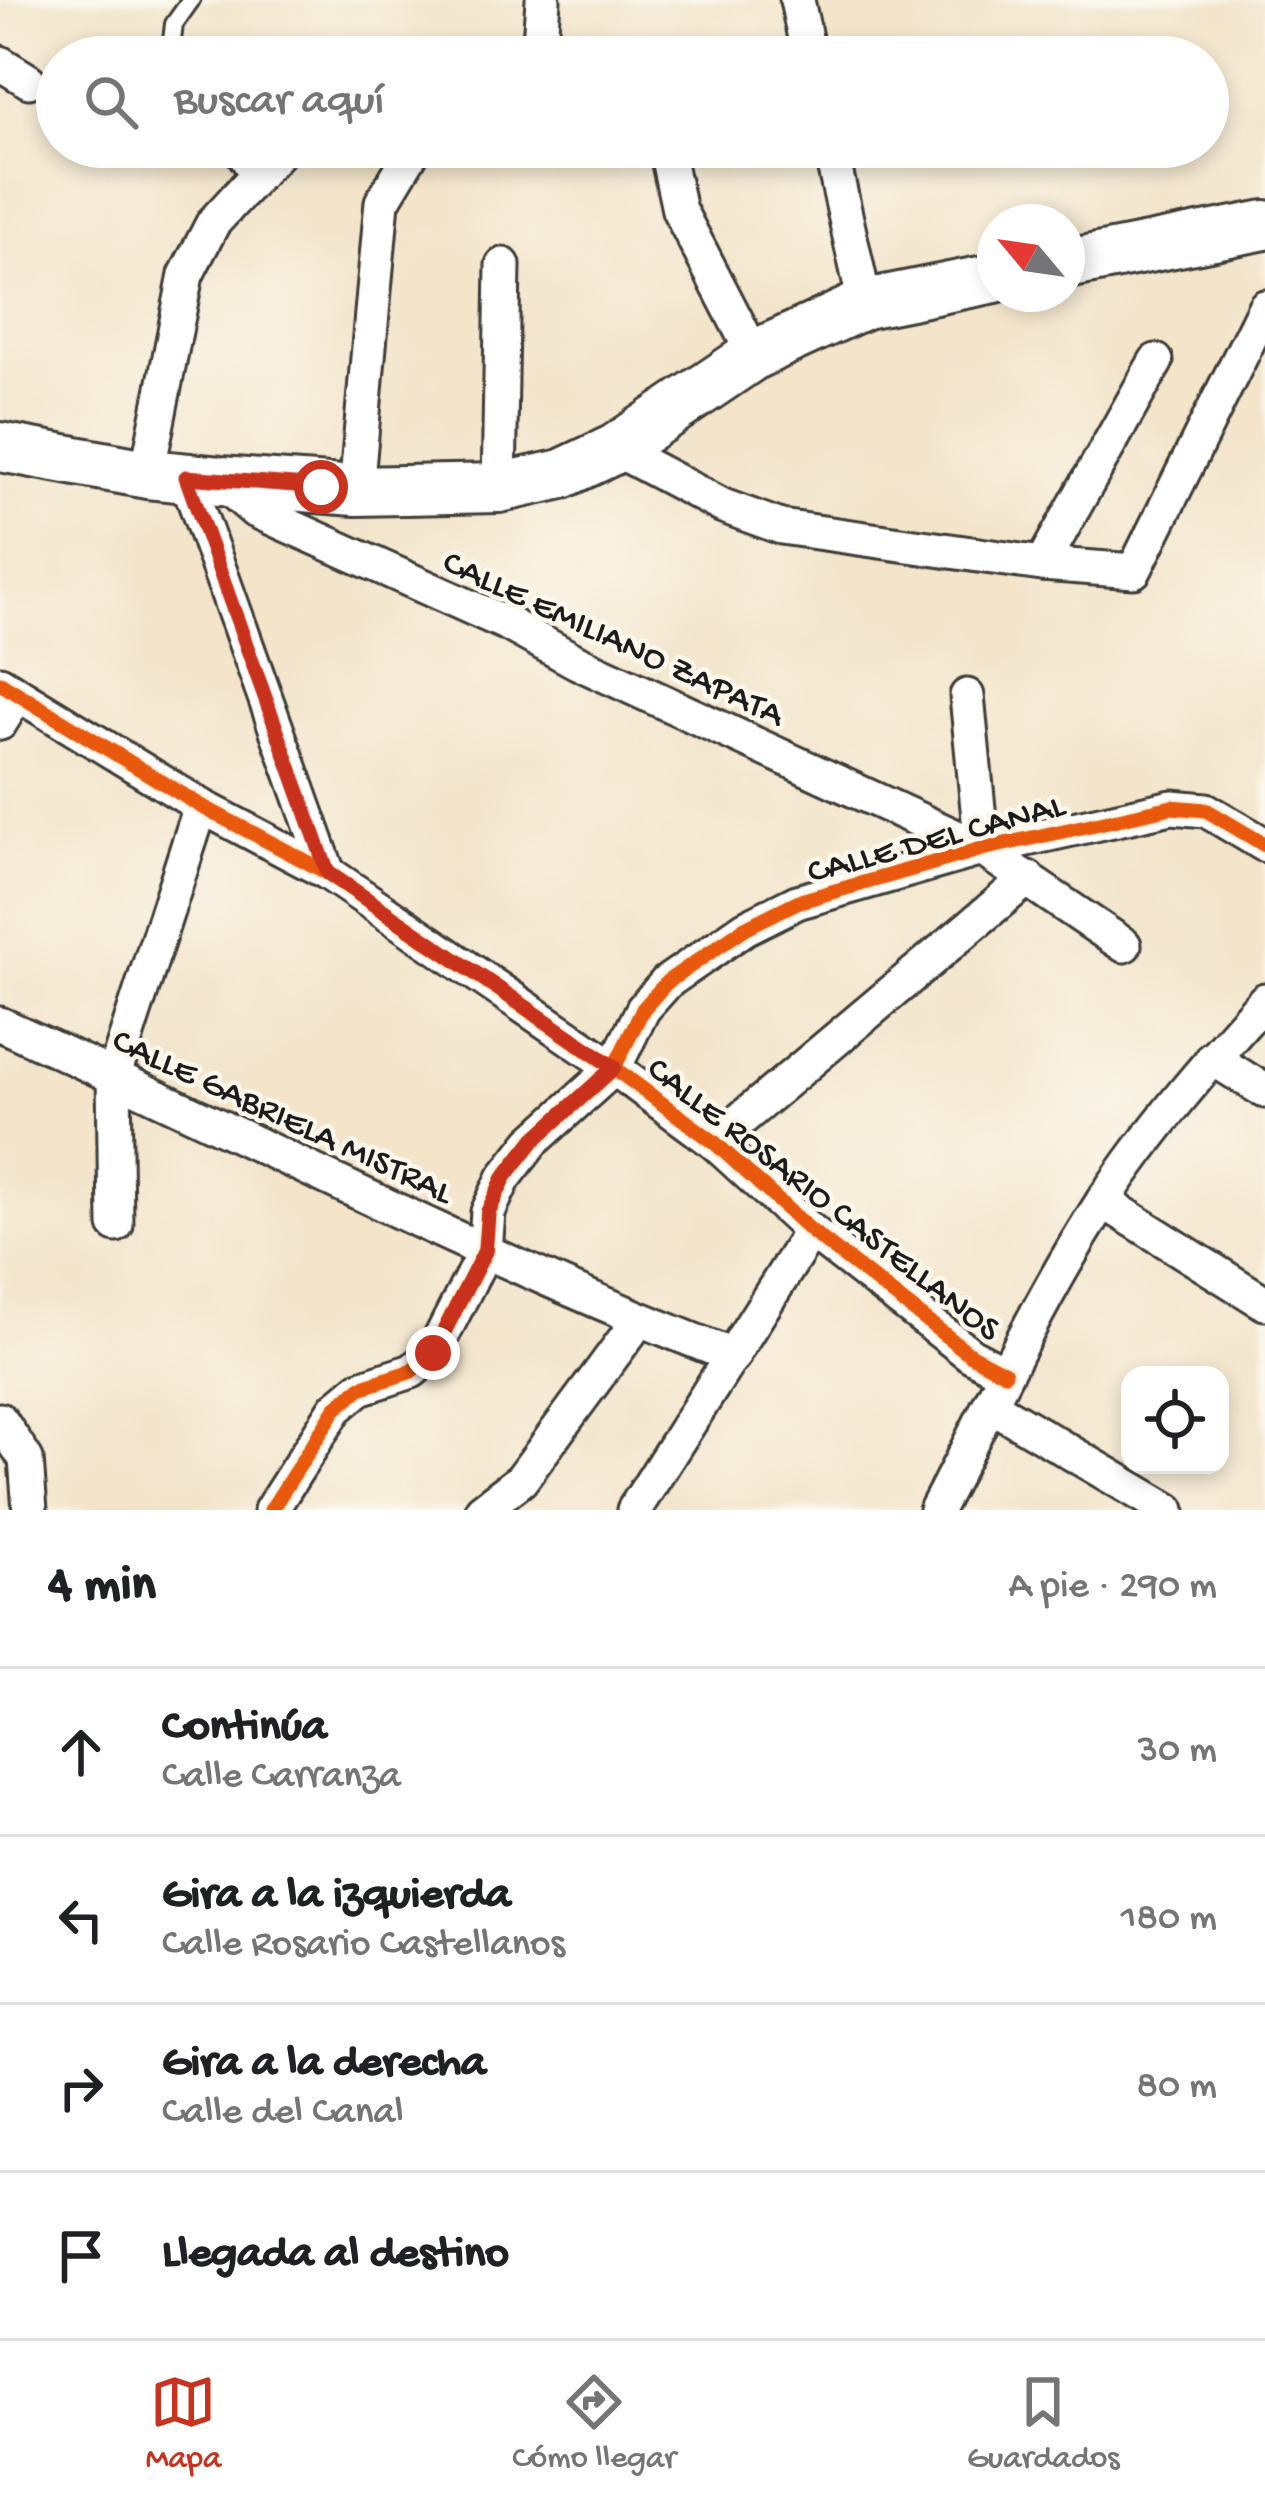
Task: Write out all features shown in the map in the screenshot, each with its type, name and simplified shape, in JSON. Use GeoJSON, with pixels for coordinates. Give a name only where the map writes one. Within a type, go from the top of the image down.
{"type":"FeatureCollection","features":[{"type":"Feature","properties":{"kind":"street"},"geometry":{"type":"LineString","coordinates":[[540,36],[543,0]]}},
{"type":"Feature","properties":{"kind":"street"},"geometry":{"type":"LineString","coordinates":[[796,0],[804,36]]}},
{"type":"Feature","properties":{"kind":"street"},"geometry":{"type":"LineString","coordinates":[[0,63],[29,81]]}},
{"type":"Feature","properties":{"kind":"street"},"geometry":{"type":"LineString","coordinates":[[266,168],[213,223],[186,275],[184,477],[328,873]]}},
{"type":"Feature","properties":{"kind":"street"},"geometry":{"type":"LineString","coordinates":[[356,490],[382,202],[402,168]]}},
{"type":"Feature","properties":{"kind":"street"},"geometry":{"type":"LineString","coordinates":[[670,168],[679,210],[754,355]]}},
{"type":"Feature","properties":{"kind":"street"},"geometry":{"type":"LineString","coordinates":[[835,168],[865,304]]}},
{"type":"Feature","properties":{"kind":"street"},"geometry":{"type":"LineString","coordinates":[[1085,260],[1265,225]]}},
{"type":"Feature","properties":{"kind":"street"},"geometry":{"type":"LineString","coordinates":[[499,488],[502,265]]}},
{"type":"Feature","properties":{"kind":"street"},"geometry":{"type":"LineString","coordinates":[[0,447],[184,477],[356,490],[499,488],[562,474],[615,449],[754,355],[865,304],[977,282]]}},
{"type":"Feature","properties":{"kind":"street"},"geometry":{"type":"LineString","coordinates":[[615,449],[723,506],[781,527],[1042,564],[1134,571],[1265,308]]}},
{"type":"Feature","properties":{"kind":"street"},"geometry":{"type":"LineString","coordinates":[[1042,564],[1156,361]]}},
{"type":"Feature","properties":{"kind":"street","name":"CALLE EMILIANO ZAPATA"},"geometry":{"type":"LineString","coordinates":[[184,477],[982,849],[1124,945]]}},
{"type":"Feature","properties":{"kind":"street"},"geometry":{"type":"LineString","coordinates":[[967,696],[982,849]]}},
{"type":"Feature","properties":{"kind":"street","name":"CALLE ROSARIO CASTELLANOS"},"geometry":{"type":"LineString","coordinates":[[6,700],[328,873],[614,1067],[714,1142],[811,1232],[971,1355],[1005,1373]]}},
{"type":"Feature","properties":{"kind":"street"},"geometry":{"type":"LineString","coordinates":[[116,1225],[114,1075],[201,806]]}},
{"type":"Feature","properties":{"kind":"street","name":"CALLE DEL CANAL"},"geometry":{"type":"LineString","coordinates":[[271,1510],[336,1408],[359,1388],[412,1371],[433,1353],[485,1251],[488,1212],[504,1178],[532,1142],[614,1067],[643,1009],[667,982],[745,928],[797,902],[982,849],[1172,807],[1206,810],[1265,845]]}},
{"type":"Feature","properties":{"kind":"street"},"geometry":{"type":"LineString","coordinates":[[714,1142],[1028,878]]}},
{"type":"Feature","properties":{"kind":"street"},"geometry":{"type":"LineString","coordinates":[[936,1510],[1005,1373],[1103,1201],[1213,1058],[1265,1000]]}},
{"type":"Feature","properties":{"kind":"street","name":"CALLE GABRIELA MISTRAL"},"geometry":{"type":"LineString","coordinates":[[0,1024],[485,1251],[639,1320],[734,1356]]}},
{"type":"Feature","properties":{"kind":"street"},"geometry":{"type":"LineString","coordinates":[[1213,1058],[1265,1091]]}},
{"type":"Feature","properties":{"kind":"street"},"geometry":{"type":"LineString","coordinates":[[1103,1201],[1265,1303]]}},
{"type":"Feature","properties":{"kind":"street"},"geometry":{"type":"LineString","coordinates":[[634,1510],[811,1232]]}},
{"type":"Feature","properties":{"kind":"street"},"geometry":{"type":"LineString","coordinates":[[482,1510],[521,1480],[639,1320]]}},
{"type":"Feature","properties":{"kind":"street"},"geometry":{"type":"LineString","coordinates":[[990,1406],[1111,1495],[1168,1510]]}},
{"type":"Feature","properties":{"kind":"street"},"geometry":{"type":"LineString","coordinates":[[0,1420],[26,1459],[30,1510]]}},
{"type":"Feature","properties":{"kind":"lane"},"geometry":{"type":"LineString","coordinates":[[173,36],[174,24],[191,0]]}},
{"type":"Feature","properties":{"kind":"lane"},"geometry":{"type":"LineString","coordinates":[[243,168],[253,183]]}},
{"type":"Feature","properties":{"kind":"cycle path"},"geometry":{"type":"LineString","coordinates":[[0,683],[201,806],[328,873],[614,1068],[714,1142],[811,1231],[971,1355],[1005,1373]]}},
{"type":"Feature","properties":{"kind":"cycle path"},"geometry":{"type":"LineString","coordinates":[[271,1510],[336,1408],[360,1388],[412,1371],[433,1353],[485,1251],[488,1212],[504,1178],[532,1142],[614,1068],[643,1009],[667,982],[745,928],[797,902],[982,849],[1172,807],[1206,810],[1265,845]]}},
{"type":"Feature","properties":{"kind":"route"},"geometry":{"type":"LineString","coordinates":[[321,487],[186,477],[328,873],[614,1067],[532,1142],[504,1178],[488,1212],[485,1251],[433,1353]]}}]}
